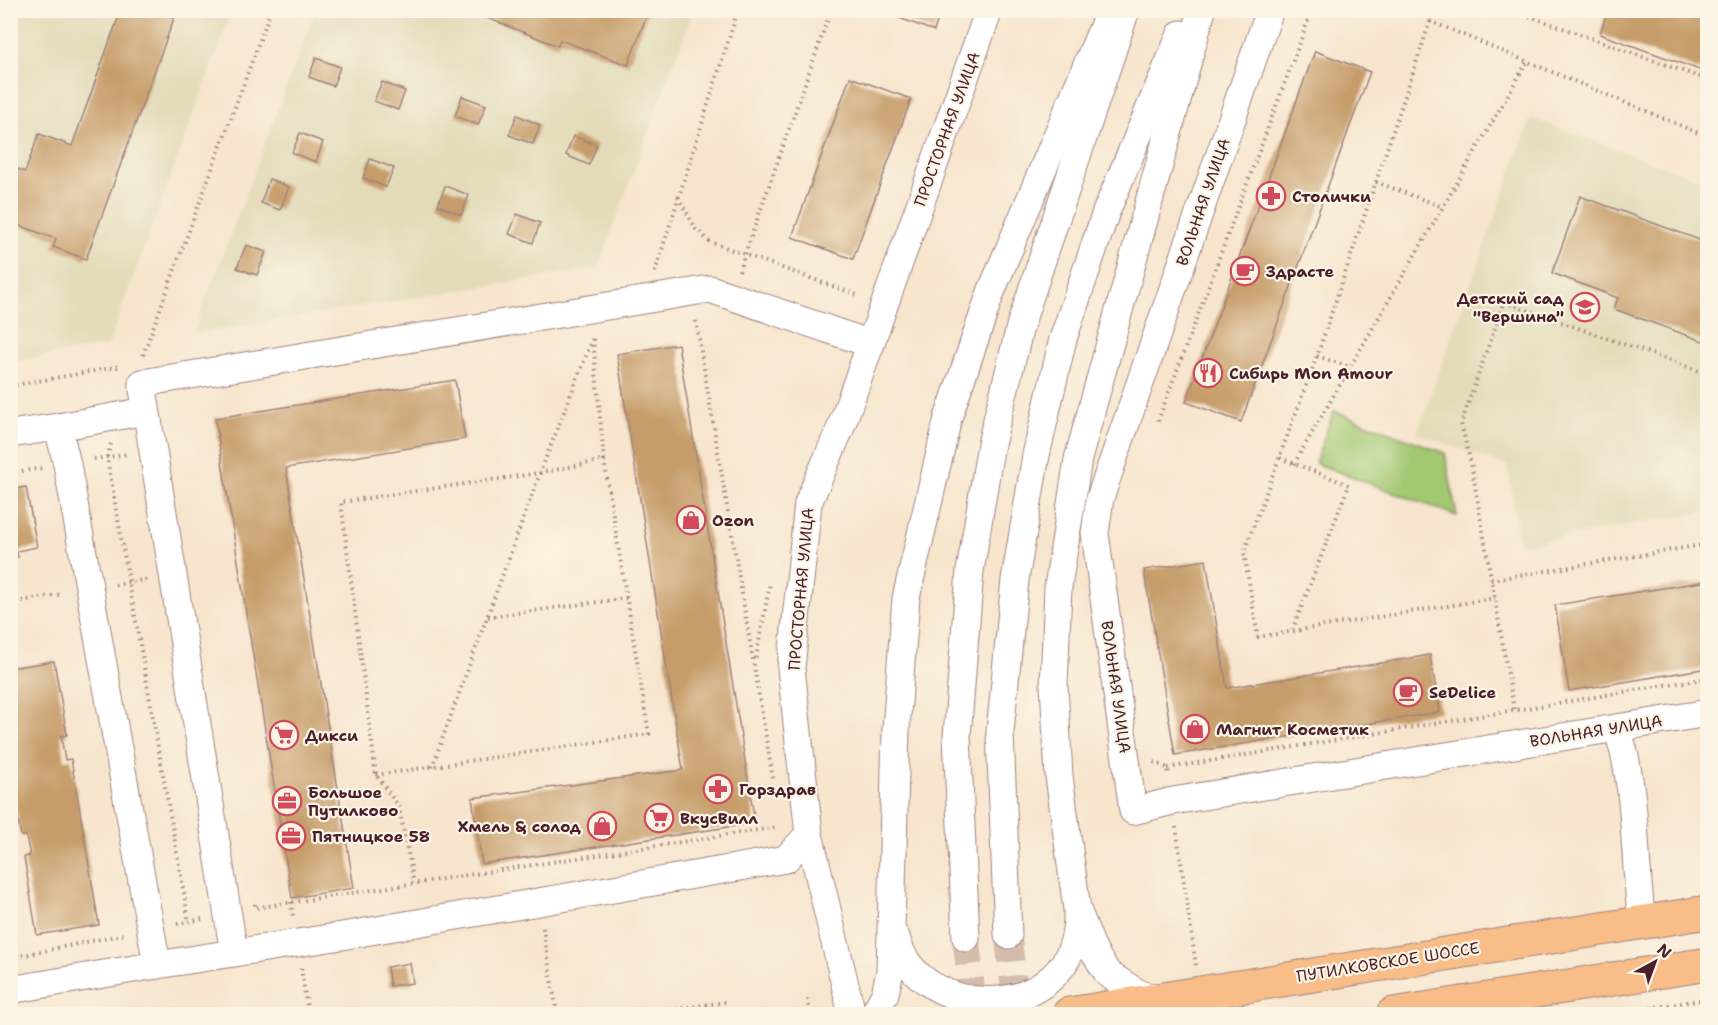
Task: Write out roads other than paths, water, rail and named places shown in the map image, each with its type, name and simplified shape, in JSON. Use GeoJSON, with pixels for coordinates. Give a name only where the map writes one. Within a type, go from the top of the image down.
{"type":"FeatureCollection","features":[{"type":"Feature","properties":{"kind":"main road","name":"ПУТИЛКОВСКОЕ ШОССЕ"},"geometry":{"type":"LineString","coordinates":[[1078,1014],[1164,998],[1707,912]]}},
{"type":"Feature","properties":{"kind":"main road"},"geometry":{"type":"LineString","coordinates":[[1392,1014],[1707,964]]}},
{"type":"Feature","properties":{"kind":"street","name":"ПРОСТОРНАЯ УЛИЦА"},"geometry":{"type":"LineString","coordinates":[[852,1014],[809,834],[791,668],[808,503],[841,427],[990,10]]}},
{"type":"Feature","properties":{"kind":"street"},"geometry":{"type":"LineString","coordinates":[[874,1014],[885,994],[890,971],[893,924],[892,856],[896,729],[906,598],[943,440],[991,292],[1110,10]]}},
{"type":"Feature","properties":{"kind":"street"},"geometry":{"type":"LineString","coordinates":[[966,938],[957,736],[970,571],[991,444],[1021,323],[1066,196],[1126,10]]}},
{"type":"Feature","properties":{"kind":"street"},"geometry":{"type":"LineString","coordinates":[[1008,935],[1000,732],[1015,580],[1036,455],[1063,339],[1106,212],[1191,10]]}},
{"type":"Feature","properties":{"kind":"street"},"geometry":{"type":"LineString","coordinates":[[893,924],[904,964],[916,980],[946,1003],[984,1012],[1021,1005],[1038,996],[1053,983],[1064,968],[1072,950],[1077,931],[1077,909],[1059,776],[1054,696],[1058,587],[1078,459],[1202,10]]}},
{"type":"Feature","properties":{"kind":"street","name":"ВОЛЬНАЯ УЛИЦА"},"geometry":{"type":"LineString","coordinates":[[1270,10],[1100,498],[1095,533],[1133,810],[1173,801],[1707,713]]}},
{"type":"Feature","properties":{"kind":"street"},"geometry":{"type":"LineString","coordinates":[[234,953],[142,383],[710,289],[871,344]]}},
{"type":"Feature","properties":{"kind":"street"},"geometry":{"type":"LineString","coordinates":[[10,434],[146,411]]}},
{"type":"Feature","properties":{"kind":"street"},"geometry":{"type":"LineString","coordinates":[[58,427],[67,464],[157,965]]}},
{"type":"Feature","properties":{"kind":"street"},"geometry":{"type":"LineString","coordinates":[[1617,728],[1625,752],[1632,800],[1632,829],[1642,921]]}},
{"type":"Feature","properties":{"kind":"street"},"geometry":{"type":"LineString","coordinates":[[10,990],[786,860],[809,834]]}},
{"type":"Feature","properties":{"kind":"street"},"geometry":{"type":"LineString","coordinates":[[1077,909],[1094,952],[1108,974],[1141,995],[1164,998]]}},
{"type":"Feature","properties":{"kind":"tunnel"},"geometry":{"type":"LineString","coordinates":[[1008,935],[1017,1014]]}},
{"type":"Feature","properties":{"kind":"tunnel"},"geometry":{"type":"LineString","coordinates":[[966,938],[974,1014]]}},
{"type":"Feature","properties":{"kind":"place","name":"Столички"},"geometry":{"type":"Point","coordinates":[1271,196]}},
{"type":"Feature","properties":{"kind":"place","name":"Здрасте"},"geometry":{"type":"Point","coordinates":[1245,271]}},
{"type":"Feature","properties":{"kind":"place","name":"Детский сад \"Вершина\""},"geometry":{"type":"Point","coordinates":[1585,307]}},
{"type":"Feature","properties":{"kind":"place","name":"Сибирь Mon Amour"},"geometry":{"type":"Point","coordinates":[1208,373]}},
{"type":"Feature","properties":{"kind":"place","name":"Ozon"},"geometry":{"type":"Point","coordinates":[691,520]}},
{"type":"Feature","properties":{"kind":"place","name":"SeDelice"},"geometry":{"type":"Point","coordinates":[1408,692]}},
{"type":"Feature","properties":{"kind":"place","name":"Магнит Косметик"},"geometry":{"type":"Point","coordinates":[1195,729]}},
{"type":"Feature","properties":{"kind":"place","name":"Дикси"},"geometry":{"type":"Point","coordinates":[284,735]}},
{"type":"Feature","properties":{"kind":"place","name":"Горздрав"},"geometry":{"type":"Point","coordinates":[718,789]}},
{"type":"Feature","properties":{"kind":"place","name":"Большое Путилково"},"geometry":{"type":"Point","coordinates":[287,801]}},
{"type":"Feature","properties":{"kind":"place","name":"ВкусВилл"},"geometry":{"type":"Point","coordinates":[659,818]}},
{"type":"Feature","properties":{"kind":"place","name":"Хмель & солод"},"geometry":{"type":"Point","coordinates":[602,826]}},
{"type":"Feature","properties":{"kind":"place","name":"Пятницкое 58"},"geometry":{"type":"Point","coordinates":[291,836]}}]}
